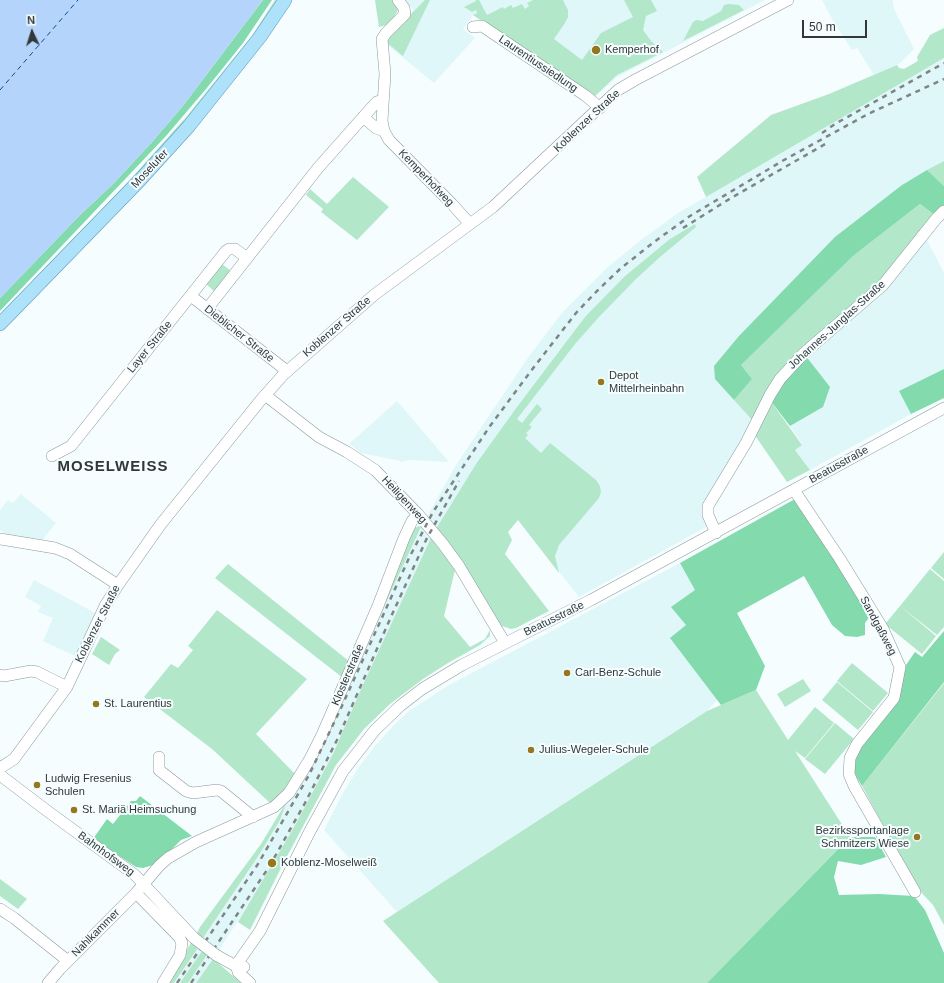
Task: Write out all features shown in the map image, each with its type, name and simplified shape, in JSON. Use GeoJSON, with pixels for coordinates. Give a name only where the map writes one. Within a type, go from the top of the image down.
{"type":"FeatureCollection","features":[{"type":"Feature","properties":{"kind":"main road","name":"Moselufer"},"geometry":{"type":"LineString","coordinates":[[0,324],[140,180],[189,126],[260,37],[285,0]]}},
{"type":"Feature","properties":{"kind":"street"},"geometry":{"type":"LineString","coordinates":[[384,131],[382,121],[384,74],[382,39],[386,32],[405,14],[404,8],[398,0]]}},
{"type":"Feature","properties":{"kind":"street","name":"Koblenzer Straße"},"geometry":{"type":"LineString","coordinates":[[0,768],[14,759],[67,687],[105,606],[161,524],[265,395],[287,371],[374,295],[493,207],[618,90],[788,0]]}},
{"type":"Feature","properties":{"kind":"street","name":"Laurentiussiedlung"},"geometry":{"type":"LineString","coordinates":[[473,27],[482,26],[586,96],[600,108]]}},
{"type":"Feature","properties":{"kind":"street"},"geometry":{"type":"LineString","coordinates":[[207,309],[309,178],[375,104],[383,100]]}},
{"type":"Feature","properties":{"kind":"street","name":"Kemperhofweg"},"geometry":{"type":"LineString","coordinates":[[363,117],[376,128],[384,131],[389,140],[470,224]]}},
{"type":"Feature","properties":{"kind":"street","name":"Johannes-Junglas-Straße"},"geometry":{"type":"LineString","coordinates":[[716,533],[708,518],[708,506],[746,443],[770,395],[780,379],[803,354],[883,285],[944,211]]}},
{"type":"Feature","properties":{"kind":"street","name":"Layer Straße"},"geometry":{"type":"LineString","coordinates":[[52,456],[71,446],[229,249],[234,249],[247,258]]}},
{"type":"Feature","properties":{"kind":"street","name":"Dieblicher Straße"},"geometry":{"type":"LineString","coordinates":[[191,296],[287,371]]}},
{"type":"Feature","properties":{"kind":"street","name":"Heiligenweg"},"geometry":{"type":"LineString","coordinates":[[265,395],[319,437],[347,452],[375,470],[418,514],[459,566],[505,643]]}},
{"type":"Feature","properties":{"kind":"street","name":"Beatusstraße"},"geometry":{"type":"LineString","coordinates":[[241,966],[256,947],[260,931],[343,771],[365,741],[400,706],[422,689],[462,664],[591,600],[944,408]]}},
{"type":"Feature","properties":{"kind":"street","name":"Sandgaßweg"},"geometry":{"type":"LineString","coordinates":[[794,490],[840,559],[883,629],[900,667],[894,698],[857,744],[850,758],[849,774],[854,786],[915,892]]}},
{"type":"Feature","properties":{"kind":"street","name":"Klosterstraße"},"geometry":{"type":"LineString","coordinates":[[140,888],[158,866],[168,858],[196,842],[274,807],[289,793],[310,759],[322,735],[378,606],[404,538],[412,521],[418,514]]}},
{"type":"Feature","properties":{"kind":"street"},"geometry":{"type":"LineString","coordinates":[[0,539],[55,548],[70,554],[118,585]]}},
{"type":"Feature","properties":{"kind":"street"},"geometry":{"type":"LineString","coordinates":[[0,675],[4,676],[31,671],[41,674],[67,687]]}},
{"type":"Feature","properties":{"kind":"street"},"geometry":{"type":"LineString","coordinates":[[159,757],[159,770],[186,791],[193,793],[213,790],[221,791],[253,817]]}},
{"type":"Feature","properties":{"kind":"street","name":"Bahnhofsweg"},"geometry":{"type":"LineString","coordinates":[[0,775],[135,875],[140,888],[194,938],[216,955],[232,964],[241,966]]}},
{"type":"Feature","properties":{"kind":"street"},"geometry":{"type":"LineString","coordinates":[[140,888],[179,937],[182,943],[182,950],[178,960],[163,983]]}},
{"type":"Feature","properties":{"kind":"street","name":"Nahlkammer"},"geometry":{"type":"LineString","coordinates":[[48,983],[140,888]]}},
{"type":"Feature","properties":{"kind":"street"},"geometry":{"type":"LineString","coordinates":[[0,909],[14,918],[68,961]]}},
{"type":"Feature","properties":{"kind":"street"},"geometry":{"type":"LineString","coordinates":[[241,966],[248,981]]}},
{"type":"Feature","properties":{"kind":"shaded area","name":"Kemperhof"},"geometry":{"type":"Polygon","coordinates":[[[403,0],[765,0],[617,77],[593,98],[473,15],[463,29],[475,38],[434,83],[385,43],[414,10],[403,0]]]}},
{"type":"Feature","properties":{"kind":"shaded area"},"geometry":{"type":"Polygon","coordinates":[[[822,0],[893,0],[894,9],[914,49],[899,64],[874,75],[857,48],[852,50],[833,21],[822,0]]]}},
{"type":"Feature","properties":{"kind":"shaded area"},"geometry":{"type":"Polygon","coordinates":[[[944,58],[944,161],[902,185],[754,422],[704,514],[704,522],[706,527],[579,597],[518,520],[436,529],[362,687],[333,754],[293,829],[254,896],[219,950],[203,938],[259,855],[280,820],[287,801],[349,682],[421,527],[456,465],[527,359],[561,314],[609,266],[678,213],[944,58]]]}},
{"type":"Feature","properties":{"kind":"shaded area"},"geometry":{"type":"Polygon","coordinates":[[[925,236],[944,273],[944,369],[899,391],[911,414],[810,470],[795,450],[802,444],[790,426],[823,407],[805,355],[925,236]]]}},
{"type":"Feature","properties":{"kind":"shaded area"},"geometry":{"type":"Polygon","coordinates":[[[397,401],[449,462],[409,460],[401,462],[361,453],[350,444],[397,401]]]}},
{"type":"Feature","properties":{"kind":"shaded area"},"geometry":{"type":"Polygon","coordinates":[[[21,494],[56,523],[44,540],[8,535],[0,530],[0,510],[8,500],[13,503],[21,494]]]}},
{"type":"Feature","properties":{"kind":"shaded area"},"geometry":{"type":"Polygon","coordinates":[[[680,563],[743,672],[707,711],[397,912],[324,830],[358,768],[375,746],[409,711],[449,685],[680,563]]]}},
{"type":"Feature","properties":{"kind":"shaded area"},"geometry":{"type":"Polygon","coordinates":[[[34,580],[97,614],[77,657],[43,641],[53,618],[38,612],[41,606],[25,597],[34,580]]]}},
{"type":"Feature","properties":{"kind":"shaded area"},"geometry":{"type":"Polygon","coordinates":[[[198,948],[202,951],[180,983],[175,983],[198,948]]]}},
{"type":"Feature","properties":{"kind":"shaded area"},"geometry":{"type":"Polygon","coordinates":[[[207,955],[213,959],[196,983],[188,983],[207,955]]]}},
{"type":"Feature","properties":{"kind":"green space"},"geometry":{"type":"Polygon","coordinates":[[[263,0],[272,0],[243,43],[206,89],[166,136],[0,311],[0,298],[79,216],[114,183],[152,142],[182,107],[263,0]]]}},
{"type":"Feature","properties":{"kind":"green space"},"geometry":{"type":"Polygon","coordinates":[[[275,0],[279,0],[190,120],[0,319],[0,314],[128,182],[187,116],[251,37],[275,0]]]}},
{"type":"Feature","properties":{"kind":"green space"},"geometry":{"type":"Polygon","coordinates":[[[375,0],[392,0],[394,2],[398,10],[390,24],[379,27],[375,0]]]}},
{"type":"Feature","properties":{"kind":"green space"},"geometry":{"type":"Polygon","coordinates":[[[425,0],[430,0],[403,56],[386,42],[386,39],[425,0]]]}},
{"type":"Feature","properties":{"kind":"green space"},"geometry":{"type":"Polygon","coordinates":[[[476,0],[479,0],[487,15],[503,7],[504,9],[511,5],[513,8],[522,4],[525,9],[529,6],[527,3],[533,0],[563,0],[568,10],[568,17],[554,39],[582,60],[601,33],[633,17],[624,0],[651,0],[657,11],[646,16],[643,30],[651,41],[663,52],[617,75],[593,98],[473,15],[477,13],[476,10],[472,12],[464,7],[476,0]]]}},
{"type":"Feature","properties":{"kind":"green space"},"geometry":{"type":"Polygon","coordinates":[[[724,5],[739,5],[744,10],[683,41],[693,22],[696,20],[703,21],[721,11],[724,5]]]}},
{"type":"Feature","properties":{"kind":"green space"},"geometry":{"type":"Polygon","coordinates":[[[944,28],[944,58],[706,197],[697,177],[771,115],[829,94],[897,65],[899,68],[904,69],[918,61],[917,57],[930,35],[944,28]]]}},
{"type":"Feature","properties":{"kind":"green space"},"geometry":{"type":"Polygon","coordinates":[[[944,161],[944,186],[927,170],[944,161]]]}},
{"type":"Feature","properties":{"kind":"green space"},"geometry":{"type":"Polygon","coordinates":[[[927,170],[944,186],[944,208],[936,216],[920,204],[853,256],[741,365],[752,379],[734,400],[715,379],[714,366],[739,336],[835,237],[902,185],[927,170]]]}},
{"type":"Feature","properties":{"kind":"green space"},"geometry":{"type":"Polygon","coordinates":[[[353,177],[389,207],[357,240],[321,212],[323,209],[306,195],[310,189],[327,204],[353,177]]]}},
{"type":"Feature","properties":{"kind":"green space"},"geometry":{"type":"Polygon","coordinates":[[[920,204],[936,216],[886,278],[799,354],[754,422],[734,400],[752,379],[741,365],[853,256],[920,204]]]}},
{"type":"Feature","properties":{"kind":"green space"},"geometry":{"type":"Polygon","coordinates":[[[695,224],[696,227],[636,279],[599,317],[575,344],[517,419],[522,423],[537,404],[542,409],[529,425],[532,427],[526,433],[528,435],[525,438],[541,453],[550,443],[596,480],[600,486],[601,492],[599,498],[559,545],[555,556],[559,573],[518,520],[508,532],[512,540],[505,554],[549,611],[516,628],[511,629],[502,626],[497,622],[436,529],[476,464],[585,317],[624,277],[670,239],[695,224]]]}},
{"type":"Feature","properties":{"kind":"green space"},"geometry":{"type":"Polygon","coordinates":[[[222,264],[231,271],[215,292],[206,284],[222,264]]]}},
{"type":"Feature","properties":{"kind":"green space"},"geometry":{"type":"Polygon","coordinates":[[[805,355],[830,387],[823,407],[790,426],[770,400],[805,355]]]}},
{"type":"Feature","properties":{"kind":"green space"},"geometry":{"type":"Polygon","coordinates":[[[944,369],[944,398],[911,414],[899,391],[944,369]]]}},
{"type":"Feature","properties":{"kind":"green space"},"geometry":{"type":"Polygon","coordinates":[[[770,400],[802,445],[795,450],[810,470],[787,482],[754,434],[770,400]]]}},
{"type":"Feature","properties":{"kind":"green space"},"geometry":{"type":"Polygon","coordinates":[[[795,499],[871,615],[865,623],[865,635],[857,637],[845,636],[832,625],[804,576],[737,613],[765,666],[756,690],[721,705],[670,638],[686,625],[671,607],[695,590],[680,563],[795,499]]]}},
{"type":"Feature","properties":{"kind":"green space"},"geometry":{"type":"Polygon","coordinates":[[[419,526],[421,527],[349,682],[397,564],[415,528],[419,526]]]}},
{"type":"Feature","properties":{"kind":"green space"},"geometry":{"type":"Polygon","coordinates":[[[431,538],[455,570],[444,616],[470,647],[485,639],[490,630],[490,636],[480,645],[423,679],[390,704],[364,729],[336,765],[285,860],[250,930],[238,922],[293,829],[333,754],[362,687],[431,538]]]}},
{"type":"Feature","properties":{"kind":"green space"},"geometry":{"type":"Polygon","coordinates":[[[944,552],[944,579],[931,568],[944,552]]]}},
{"type":"Feature","properties":{"kind":"green space"},"geometry":{"type":"Polygon","coordinates":[[[228,564],[350,662],[343,678],[215,578],[228,564]]]}},
{"type":"Feature","properties":{"kind":"green space"},"geometry":{"type":"Polygon","coordinates":[[[930,569],[944,581],[944,627],[937,635],[900,606],[930,569]]]}},
{"type":"Feature","properties":{"kind":"green space"},"geometry":{"type":"Polygon","coordinates":[[[900,606],[936,636],[922,654],[885,624],[900,606]]]}},
{"type":"Feature","properties":{"kind":"green space","name":"St. Laurentius"},"geometry":{"type":"Polygon","coordinates":[[[217,610],[307,679],[256,734],[297,776],[288,788],[272,803],[269,802],[212,749],[144,697],[171,664],[178,668],[193,650],[188,646],[217,610]]]}},
{"type":"Feature","properties":{"kind":"green space"},"geometry":{"type":"Polygon","coordinates":[[[944,631],[944,682],[862,786],[854,773],[854,759],[860,745],[899,699],[906,665],[915,652],[922,657],[944,631]]]}},
{"type":"Feature","properties":{"kind":"green space"},"geometry":{"type":"Polygon","coordinates":[[[101,637],[120,650],[115,654],[109,665],[92,654],[101,637]]]}},
{"type":"Feature","properties":{"kind":"green space"},"geometry":{"type":"Polygon","coordinates":[[[852,663],[888,693],[873,711],[837,681],[852,663]]]}},
{"type":"Feature","properties":{"kind":"green space"},"geometry":{"type":"Polygon","coordinates":[[[803,679],[811,691],[785,707],[777,694],[803,679]]]}},
{"type":"Feature","properties":{"kind":"green space"},"geometry":{"type":"Polygon","coordinates":[[[837,682],[873,712],[858,730],[822,700],[837,682]]]}},
{"type":"Feature","properties":{"kind":"green space","name":"Bezirkssportanlage Schmitzers Wiese"},"geometry":{"type":"Polygon","coordinates":[[[944,683],[944,925],[933,905],[917,888],[862,786],[944,683]]]}},
{"type":"Feature","properties":{"kind":"green space"},"geometry":{"type":"Polygon","coordinates":[[[756,690],[788,740],[815,707],[834,723],[805,758],[795,751],[850,837],[707,983],[439,983],[383,921],[707,711],[756,690]]]}},
{"type":"Feature","properties":{"kind":"green space"},"geometry":{"type":"Polygon","coordinates":[[[835,723],[854,739],[825,774],[805,759],[835,723]]]}},
{"type":"Feature","properties":{"kind":"green space"},"geometry":{"type":"Polygon","coordinates":[[[140,796],[192,836],[181,840],[163,858],[153,865],[143,868],[136,867],[93,839],[107,819],[113,824],[131,801],[136,801],[140,796]]]}},
{"type":"Feature","properties":{"kind":"green space"},"geometry":{"type":"Polygon","coordinates":[[[287,801],[280,820],[259,855],[203,938],[197,933],[200,927],[261,844],[287,801]]]}},
{"type":"Feature","properties":{"kind":"green space"},"geometry":{"type":"Polygon","coordinates":[[[850,837],[875,837],[886,857],[861,865],[838,861],[834,877],[839,895],[879,894],[914,896],[925,910],[944,953],[944,983],[707,983],[850,837]]]}},
{"type":"Feature","properties":{"kind":"green space"},"geometry":{"type":"Polygon","coordinates":[[[0,879],[27,899],[18,909],[0,896],[0,879]]]}},
{"type":"Feature","properties":{"kind":"green space"},"geometry":{"type":"Polygon","coordinates":[[[191,943],[198,948],[174,983],[166,983],[191,943]]]}},
{"type":"Feature","properties":{"kind":"green space"},"geometry":{"type":"Polygon","coordinates":[[[202,951],[207,955],[188,983],[180,983],[202,951]]]}},
{"type":"Feature","properties":{"kind":"green space"},"geometry":{"type":"Polygon","coordinates":[[[213,959],[217,962],[241,983],[196,983],[213,959]]]}},
{"type":"Feature","properties":{"kind":"water"},"geometry":{"type":"Polygon","coordinates":[[[0,0],[263,0],[182,107],[152,142],[114,183],[79,216],[0,298],[0,0]]]}},
{"type":"Feature","properties":{"kind":"ferry route"},"geometry":{"type":"LineString","coordinates":[[0,90],[78,0]]}},
{"type":"Feature","properties":{"kind":"railway"},"geometry":{"type":"LineString","coordinates":[[822,133],[835,124],[944,63]]}},
{"type":"Feature","properties":{"kind":"railway"},"geometry":{"type":"LineString","coordinates":[[177,983],[258,864],[309,775],[409,558],[433,512],[490,426],[576,313],[620,269],[690,216],[784,160],[868,114],[944,79]]}},
{"type":"Feature","properties":{"kind":"railway"},"geometry":{"type":"LineString","coordinates":[[683,228],[731,198],[827,143]]}},
{"type":"Feature","properties":{"kind":"railway"},"geometry":{"type":"LineString","coordinates":[[191,983],[269,867],[305,803],[338,738],[427,538],[459,481]]}},
{"type":"Feature","properties":{"kind":"place","name":"Kemperhof"},"geometry":{"type":"Point","coordinates":[596,50]}},
{"type":"Feature","properties":{"kind":"place","name":"Depot Mittelrheinbahn"},"geometry":{"type":"Point","coordinates":[601,382]}},
{"type":"Feature","properties":{"kind":"place","name":"Carl-Benz-Schule"},"geometry":{"type":"Point","coordinates":[567,673]}},
{"type":"Feature","properties":{"kind":"place","name":"St. Laurentius"},"geometry":{"type":"Point","coordinates":[96,704]}},
{"type":"Feature","properties":{"kind":"place","name":"Julius-Wegeler-Schule"},"geometry":{"type":"Point","coordinates":[531,750]}},
{"type":"Feature","properties":{"kind":"place","name":"Ludwig Fresenius Schulen"},"geometry":{"type":"Point","coordinates":[37,785]}},
{"type":"Feature","properties":{"kind":"place","name":"St. Mariä Heimsuchung"},"geometry":{"type":"Point","coordinates":[74,810]}},
{"type":"Feature","properties":{"kind":"place","name":"Bezirkssportanlage Schmitzers Wiese"},"geometry":{"type":"Point","coordinates":[917,837]}},
{"type":"Feature","properties":{"kind":"place","name":"Koblenz-Moselweiß"},"geometry":{"type":"Point","coordinates":[272,863]}},
{"type":"Feature","properties":{"kind":"district","name":"MOSELWEISS"},"geometry":{"type":"Point","coordinates":[113,467]}}]}
